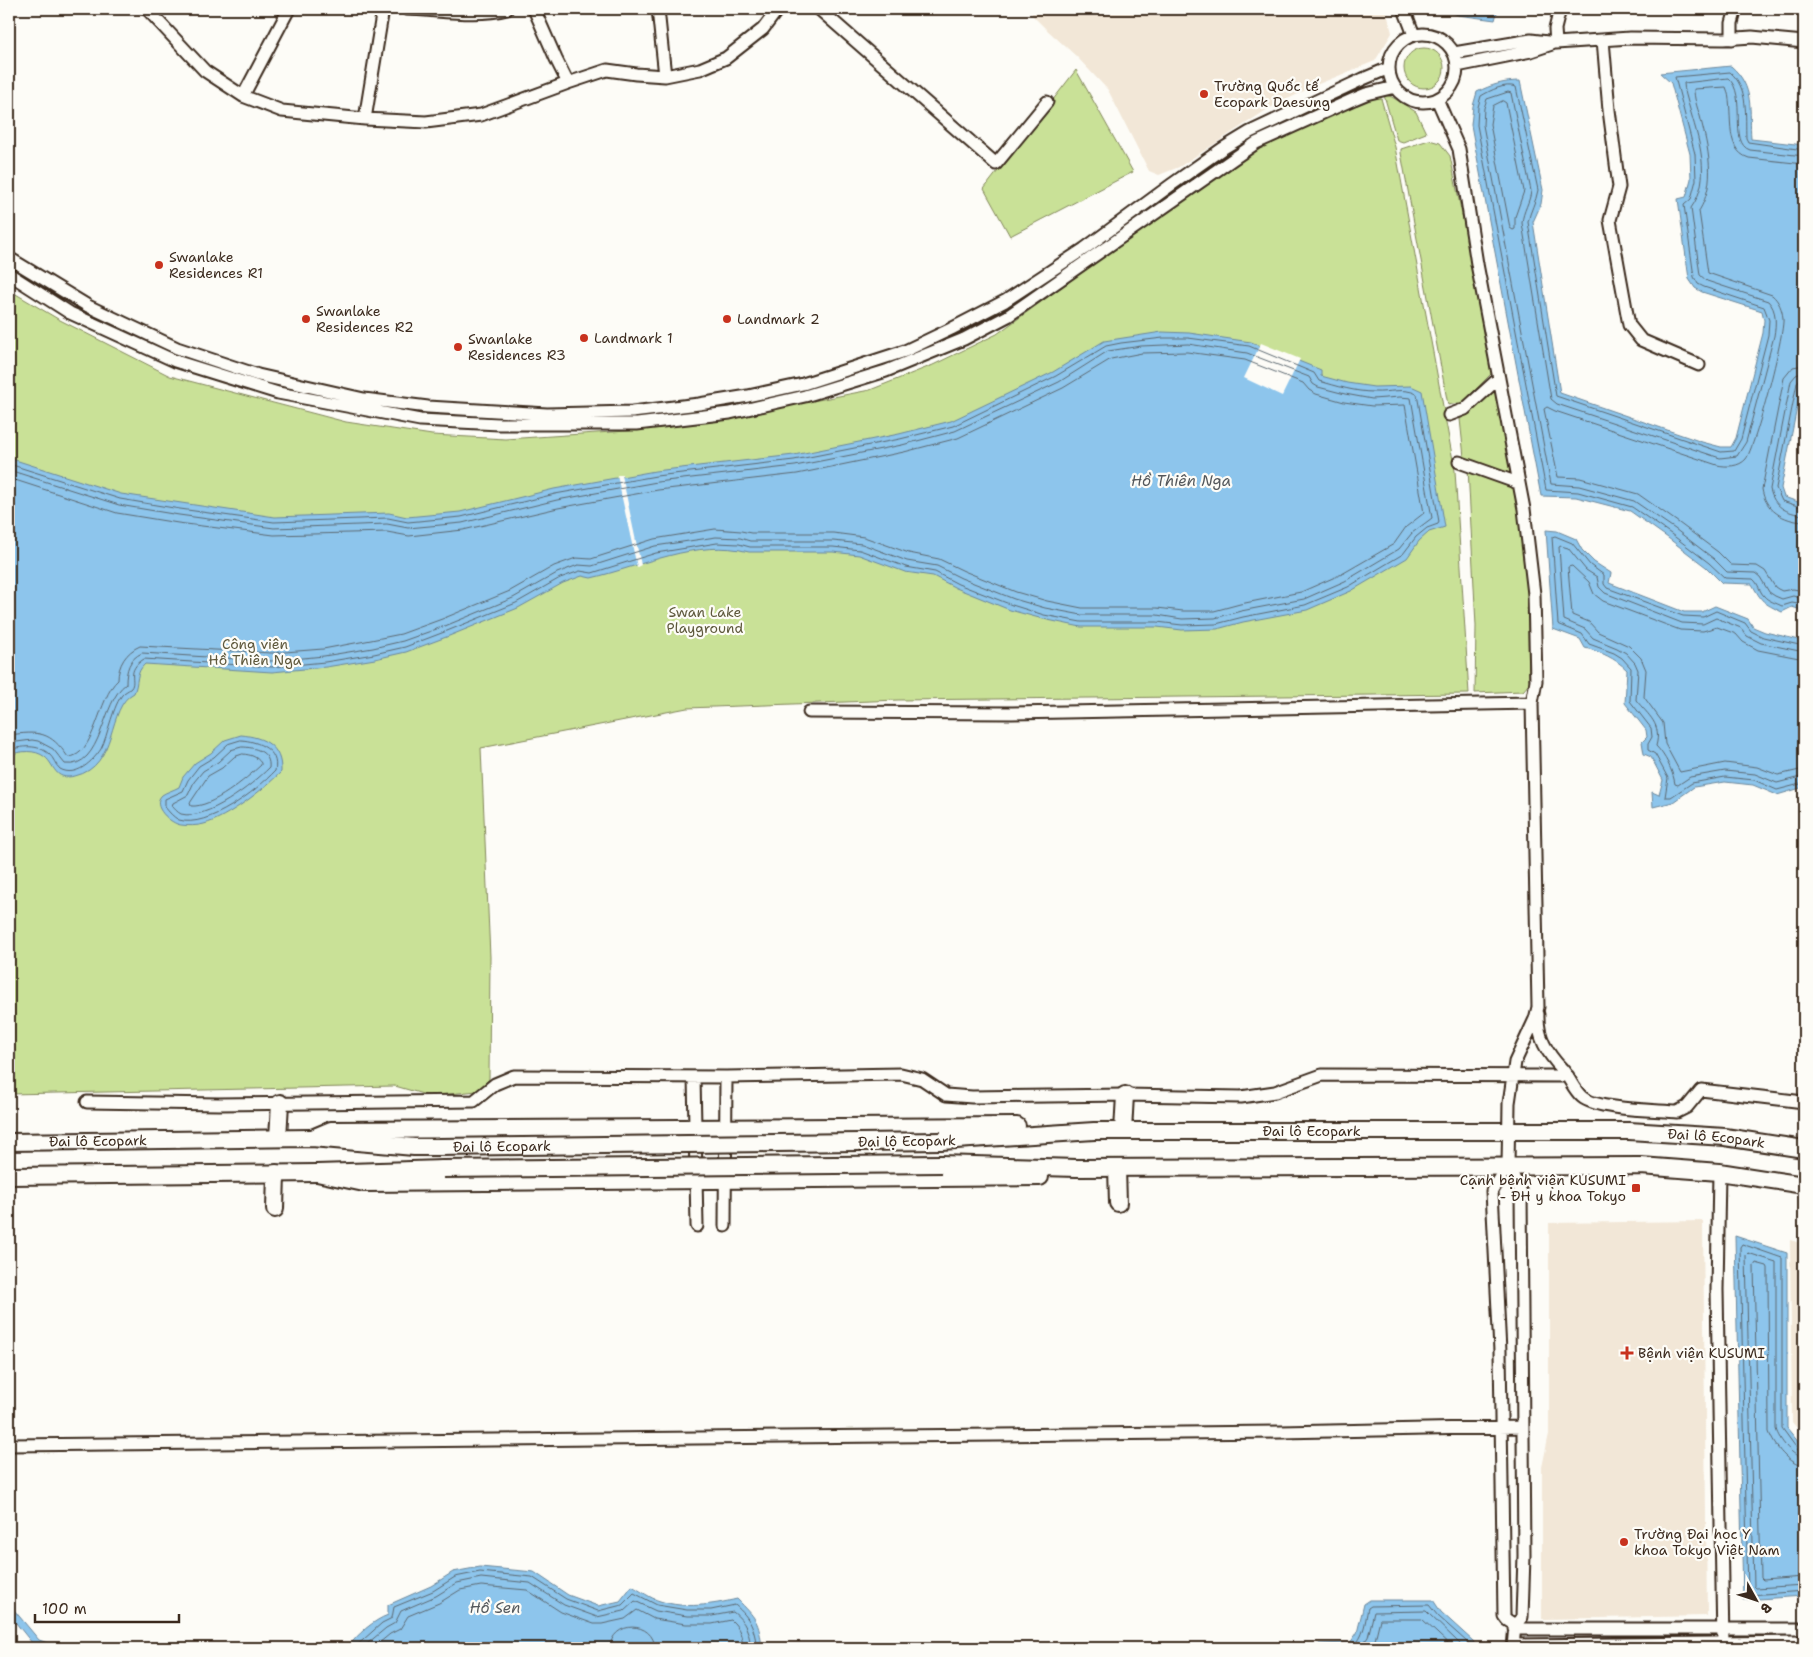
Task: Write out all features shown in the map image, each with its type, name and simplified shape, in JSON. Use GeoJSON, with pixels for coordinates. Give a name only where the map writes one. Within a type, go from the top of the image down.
{"type":"FeatureCollection","features":[{"type":"Feature","properties":{"kind":"highway"},"geometry":{"type":"LineString","coordinates":[[1123,1131],[1125,1095]]}},
{"type":"Feature","properties":{"kind":"highway"},"geometry":{"type":"LineString","coordinates":[[278,1138],[280,1104]]}},
{"type":"Feature","properties":{"kind":"highway"},"geometry":{"type":"LineString","coordinates":[[312,1138],[331,1130],[1048,1126],[1094,1131]]}},
{"type":"Feature","properties":{"kind":"highway","name":"Đại lộ Ecopark"},"geometry":{"type":"LineString","coordinates":[[9,1142],[312,1138],[414,1147],[438,1147],[941,1141],[1094,1131],[1629,1131],[1725,1137],[1804,1149]]}},
{"type":"Feature","properties":{"kind":"highway","name":"Đại lộ Ecopark"},"geometry":{"type":"LineString","coordinates":[[9,1176],[941,1164],[1076,1168],[1641,1166],[1719,1172],[1804,1185]]}},
{"type":"Feature","properties":{"kind":"highway"},"geometry":{"type":"LineString","coordinates":[[316,1173],[364,1183],[1045,1177],[1076,1168]]}},
{"type":"Feature","properties":{"kind":"highway"},"geometry":{"type":"LineString","coordinates":[[1117,1168],[1118,1203]]}},
{"type":"Feature","properties":{"kind":"highway"},"geometry":{"type":"LineString","coordinates":[[276,1174],[276,1209]]}},
{"type":"Feature","properties":{"kind":"street"},"geometry":{"type":"LineString","coordinates":[[147,9],[205,71],[243,96],[282,111],[366,119],[426,122],[481,116],[607,70],[664,76],[700,70],[726,58],[763,28],[778,9]]}},
{"type":"Feature","properties":{"kind":"street"},"geometry":{"type":"LineString","coordinates":[[243,96],[289,9]]}},
{"type":"Feature","properties":{"kind":"street"},"geometry":{"type":"LineString","coordinates":[[366,119],[383,9]]}},
{"type":"Feature","properties":{"kind":"street"},"geometry":{"type":"LineString","coordinates":[[407,9],[496,12],[507,9]]}},
{"type":"Feature","properties":{"kind":"street"},"geometry":{"type":"LineString","coordinates":[[534,9],[568,83]]}},
{"type":"Feature","properties":{"kind":"street"},"geometry":{"type":"LineString","coordinates":[[658,9],[664,76]]}},
{"type":"Feature","properties":{"kind":"street"},"geometry":{"type":"LineString","coordinates":[[818,9],[996,164],[1047,102]]}},
{"type":"Feature","properties":{"kind":"street"},"geometry":{"type":"LineString","coordinates":[[1404,9],[1414,35]]}},
{"type":"Feature","properties":{"kind":"street"},"geometry":{"type":"LineString","coordinates":[[1556,43],[1555,29],[1560,9]]}},
{"type":"Feature","properties":{"kind":"street"},"geometry":{"type":"LineString","coordinates":[[1732,38],[1732,23],[1736,9]]}},
{"type":"Feature","properties":{"kind":"street"},"geometry":{"type":"LineString","coordinates":[[1423,34],[1441,39],[1454,53],[1457,66],[1456,74],[1450,89],[1437,99],[1428,102],[1409,99],[1395,87],[1389,68],[1390,58],[1404,40],[1414,35],[1423,34]]}},
{"type":"Feature","properties":{"kind":"street"},"geometry":{"type":"LineString","coordinates":[[1454,53],[1531,40],[1556,43],[1630,38],[1754,37],[1804,42]]}},
{"type":"Feature","properties":{"kind":"street"},"geometry":{"type":"LineString","coordinates":[[1603,40],[1619,187],[1610,220],[1629,325],[1641,340],[1699,365]]}},
{"type":"Feature","properties":{"kind":"street"},"geometry":{"type":"LineString","coordinates":[[1457,66],[1531,51],[1556,43]]}},
{"type":"Feature","properties":{"kind":"street"},"geometry":{"type":"LineString","coordinates":[[9,258],[88,306],[177,348],[258,375],[364,400],[428,407],[609,418],[637,424],[730,413],[805,396],[910,362],[964,340],[1008,316],[1088,254],[1253,138],[1363,79],[1389,68]]}},
{"type":"Feature","properties":{"kind":"street"},"geometry":{"type":"LineString","coordinates":[[1253,138],[1366,94],[1395,87]]}},
{"type":"Feature","properties":{"kind":"street"},"geometry":{"type":"LineString","coordinates":[[1437,99],[1459,149],[1477,264],[1524,509],[1534,594],[1536,680],[1532,703],[1537,1024],[1541,1039],[1549,1055],[1568,1076],[1576,1091],[1596,1105],[1677,1112],[1687,1107],[1701,1090],[1804,1102]]}},
{"type":"Feature","properties":{"kind":"street"},"geometry":{"type":"LineString","coordinates":[[9,274],[70,313],[174,361],[278,393],[420,420],[499,424],[609,418],[642,411],[748,396],[803,384],[905,351],[951,330],[1088,254]]}},
{"type":"Feature","properties":{"kind":"street"},"geometry":{"type":"LineString","coordinates":[[126,339],[132,327]]}},
{"type":"Feature","properties":{"kind":"street"},"geometry":{"type":"LineString","coordinates":[[905,351],[910,362]]}},
{"type":"Feature","properties":{"kind":"street"},"geometry":{"type":"LineString","coordinates":[[1449,415],[1465,409],[1499,378]]}},
{"type":"Feature","properties":{"kind":"street"},"geometry":{"type":"LineString","coordinates":[[297,397],[300,385]]}},
{"type":"Feature","properties":{"kind":"street"},"geometry":{"type":"LineString","coordinates":[[1459,462],[1518,483]]}},
{"type":"Feature","properties":{"kind":"street"},"geometry":{"type":"LineString","coordinates":[[809,712],[1012,713],[1532,703]]}},
{"type":"Feature","properties":{"kind":"street"},"geometry":{"type":"LineString","coordinates":[[1538,1007],[1535,1019],[1515,1062],[1512,1076],[1508,1131],[1508,1166],[1521,1192],[1524,1556],[1522,1617],[1514,1627],[1514,1647],[1804,1642]]}},
{"type":"Feature","properties":{"kind":"street"},"geometry":{"type":"LineString","coordinates":[[87,1102],[280,1104],[474,1101],[495,1084],[514,1076],[726,1077],[901,1074],[922,1078],[946,1095],[972,1097],[1125,1095],[1241,1097],[1276,1092],[1322,1075],[1568,1076]]}},
{"type":"Feature","properties":{"kind":"street"},"geometry":{"type":"LineString","coordinates":[[694,1077],[697,1226]]}},
{"type":"Feature","properties":{"kind":"street"},"geometry":{"type":"LineString","coordinates":[[726,1077],[726,1226]]}},
{"type":"Feature","properties":{"kind":"street"},"geometry":{"type":"LineString","coordinates":[[1508,1166],[1492,1191],[1500,1351],[1504,1616],[1514,1627],[1804,1628]]}},
{"type":"Feature","properties":{"kind":"street"},"geometry":{"type":"LineString","coordinates":[[1719,1172],[1717,1290],[1723,1643]]}},
{"type":"Feature","properties":{"kind":"street"},"geometry":{"type":"LineString","coordinates":[[9,1445],[1253,1432],[1523,1427]]}},
{"type":"Feature","properties":{"kind":"shaded area","name":"Trường Quốc tế Ecopark Daesung"},"geometry":{"type":"Polygon","coordinates":[[[1030,9],[1386,9],[1392,33],[1375,61],[1316,85],[1268,109],[1179,167],[1159,175],[1149,171],[1108,90],[1076,56],[1033,16],[1030,9]]]}},
{"type":"Feature","properties":{"kind":"shaded area","name":"Bệnh viện KUSUMI"},"geometry":{"type":"Polygon","coordinates":[[[1703,1221],[1707,1616],[1542,1619],[1542,1467],[1549,1434],[1549,1223],[1703,1221]]]}},
{"type":"Feature","properties":{"kind":"shaded area"},"geometry":{"type":"Polygon","coordinates":[[[1790,1240],[1804,1244],[1804,1437],[1792,1422],[1790,1240]]]}},
{"type":"Feature","properties":{"kind":"green space"},"geometry":{"type":"Polygon","coordinates":[[[1428,48],[1435,51],[1441,57],[1444,68],[1443,76],[1435,85],[1428,88],[1420,88],[1413,85],[1405,76],[1404,64],[1407,57],[1416,49],[1428,48]]]}},
{"type":"Feature","properties":{"kind":"green space"},"geometry":{"type":"Polygon","coordinates":[[[1076,70],[1133,172],[1010,236],[984,189],[1076,70]]]}},
{"type":"Feature","properties":{"kind":"green space","name":"Công viên Hồ Thiên Nga"},"geometry":{"type":"Polygon","coordinates":[[[1380,95],[1395,147],[1455,471],[1469,694],[898,700],[687,708],[481,748],[490,957],[489,1079],[477,1091],[430,1096],[395,1086],[9,1094],[9,290],[58,319],[170,376],[346,422],[432,435],[506,439],[627,431],[704,422],[870,390],[933,365],[997,334],[1248,151],[1359,101],[1380,95]]]}},
{"type":"Feature","properties":{"kind":"green space"},"geometry":{"type":"Polygon","coordinates":[[[1384,95],[1392,97],[1416,112],[1426,133],[1403,142],[1397,140],[1384,95]]]}},
{"type":"Feature","properties":{"kind":"green space"},"geometry":{"type":"Polygon","coordinates":[[[1429,140],[1440,143],[1450,156],[1494,371],[1463,402],[1448,405],[1401,153],[1401,149],[1429,140]]]}},
{"type":"Feature","properties":{"kind":"green space"},"geometry":{"type":"Polygon","coordinates":[[[1497,389],[1512,475],[1464,457],[1460,419],[1497,389]]]}},
{"type":"Feature","properties":{"kind":"green space"},"geometry":{"type":"Polygon","coordinates":[[[1468,468],[1515,488],[1527,580],[1529,684],[1523,691],[1475,693],[1476,626],[1468,468]]]}},
{"type":"Feature","properties":{"kind":"water"},"geometry":{"type":"Polygon","coordinates":[[[1444,9],[1498,9],[1495,20],[1458,15],[1444,9]]]}},
{"type":"Feature","properties":{"kind":"water"},"geometry":{"type":"Polygon","coordinates":[[[1731,66],[1739,74],[1747,91],[1751,139],[1804,145],[1804,372],[1781,488],[1784,497],[1804,504],[1804,611],[1792,607],[1782,612],[1776,609],[1767,604],[1758,595],[1752,584],[1722,583],[1706,567],[1630,511],[1576,497],[1541,496],[1471,125],[1477,92],[1498,84],[1520,81],[1543,190],[1541,204],[1533,222],[1560,393],[1702,442],[1721,447],[1731,447],[1736,438],[1763,333],[1764,320],[1762,311],[1702,292],[1695,288],[1689,279],[1678,199],[1686,197],[1691,179],[1690,154],[1671,83],[1660,73],[1731,66]]]}},
{"type":"Feature","properties":{"kind":"water","name":"Hồ Thiên Nga"},"geometry":{"type":"Polygon","coordinates":[[[1162,332],[1189,333],[1251,342],[1321,370],[1321,376],[1347,383],[1374,387],[1411,386],[1422,391],[1445,527],[1429,532],[1419,541],[1407,558],[1351,591],[1307,610],[1217,629],[1182,630],[1157,627],[1081,627],[1010,610],[956,588],[933,576],[905,572],[859,555],[833,552],[749,552],[730,549],[690,551],[591,578],[582,576],[563,583],[518,608],[449,636],[406,652],[375,659],[326,667],[272,672],[145,664],[138,674],[134,693],[125,700],[119,710],[106,749],[99,761],[89,770],[68,777],[59,774],[41,754],[18,752],[9,755],[9,458],[121,494],[275,517],[389,513],[407,517],[460,512],[554,489],[655,471],[794,455],[899,434],[951,421],[1053,372],[1104,341],[1162,332]]]}},
{"type":"Feature","properties":{"kind":"water"},"geometry":{"type":"Polygon","coordinates":[[[1546,530],[1557,531],[1576,539],[1582,550],[1594,562],[1611,573],[1609,583],[1684,612],[1702,612],[1715,606],[1748,619],[1753,627],[1765,632],[1804,641],[1804,787],[1777,795],[1753,785],[1725,782],[1694,787],[1673,802],[1653,807],[1652,792],[1659,795],[1663,780],[1651,757],[1644,754],[1642,742],[1647,737],[1646,730],[1625,703],[1627,670],[1608,656],[1585,648],[1580,639],[1553,629],[1546,530]]]}},
{"type":"Feature","properties":{"kind":"water"},"geometry":{"type":"Polygon","coordinates":[[[241,735],[257,738],[270,744],[275,749],[281,763],[281,772],[245,802],[213,821],[201,825],[187,826],[177,824],[167,818],[158,804],[162,795],[179,787],[183,777],[195,763],[211,753],[225,740],[241,735]]]}},
{"type":"Feature","properties":{"kind":"water"},"geometry":{"type":"Polygon","coordinates":[[[1735,1236],[1787,1253],[1787,1428],[1804,1449],[1804,1596],[1743,1600],[1735,1236]]]}},
{"type":"Feature","properties":{"kind":"water","name":"Hồ Sen"},"geometry":{"type":"Polygon","coordinates":[[[480,1567],[534,1572],[568,1595],[598,1606],[620,1601],[632,1586],[656,1600],[679,1605],[718,1603],[737,1599],[756,1620],[762,1648],[643,1648],[632,1645],[624,1648],[348,1648],[366,1628],[388,1615],[388,1605],[431,1586],[453,1572],[480,1567]]]}},
{"type":"Feature","properties":{"kind":"water"},"geometry":{"type":"Polygon","coordinates":[[[1370,1600],[1433,1600],[1441,1612],[1474,1642],[1472,1648],[1316,1648],[1319,1644],[1350,1643],[1357,1633],[1364,1604],[1370,1600]]]}},
{"type":"Feature","properties":{"kind":"water"},"geometry":{"type":"Polygon","coordinates":[[[9,1604],[39,1640],[62,1648],[36,1648],[16,1623],[9,1623],[9,1604]]]}},
{"type":"Feature","properties":{"kind":"pier"},"geometry":{"type":"Polygon","coordinates":[[[1261,343],[1300,359],[1282,396],[1244,378],[1261,343]]]}},
{"type":"Feature","properties":{"kind":"pier"},"geometry":{"type":"Polygon","coordinates":[[[617,475],[622,475],[641,565],[637,567],[617,475]]]}},
{"type":"Feature","properties":{"kind":"place","name":"Trường Quốc tế Ecopark Daesung"},"geometry":{"type":"Point","coordinates":[1204,94]}},
{"type":"Feature","properties":{"kind":"place","name":"Swanlake Residences R1"},"geometry":{"type":"Point","coordinates":[159,265]}},
{"type":"Feature","properties":{"kind":"place","name":"Swanlake Residences R2"},"geometry":{"type":"Point","coordinates":[306,319]}},
{"type":"Feature","properties":{"kind":"place","name":"Landmark 2"},"geometry":{"type":"Point","coordinates":[727,319]}},
{"type":"Feature","properties":{"kind":"place","name":"Landmark 1"},"geometry":{"type":"Point","coordinates":[584,338]}},
{"type":"Feature","properties":{"kind":"place","name":"Swanlake Residences R3"},"geometry":{"type":"Point","coordinates":[458,347]}},
{"type":"Feature","properties":{"kind":"place","name":"Cạnh bệnh viện KUSUMI - ĐH y khoa Tokyo"},"geometry":{"type":"Point","coordinates":[1636,1188]}},
{"type":"Feature","properties":{"kind":"place","name":"Bệnh viện KUSUMI"},"geometry":{"type":"Point","coordinates":[1627,1353]}},
{"type":"Feature","properties":{"kind":"place","name":"Trường Đại học Y khoa Tokyo Việt Nam"},"geometry":{"type":"Point","coordinates":[1624,1542]}},
{"type":"Feature","properties":{"kind":"park label","name":"Swan Lake Playground"},"geometry":{"type":"Point","coordinates":[705,620]}}]}
